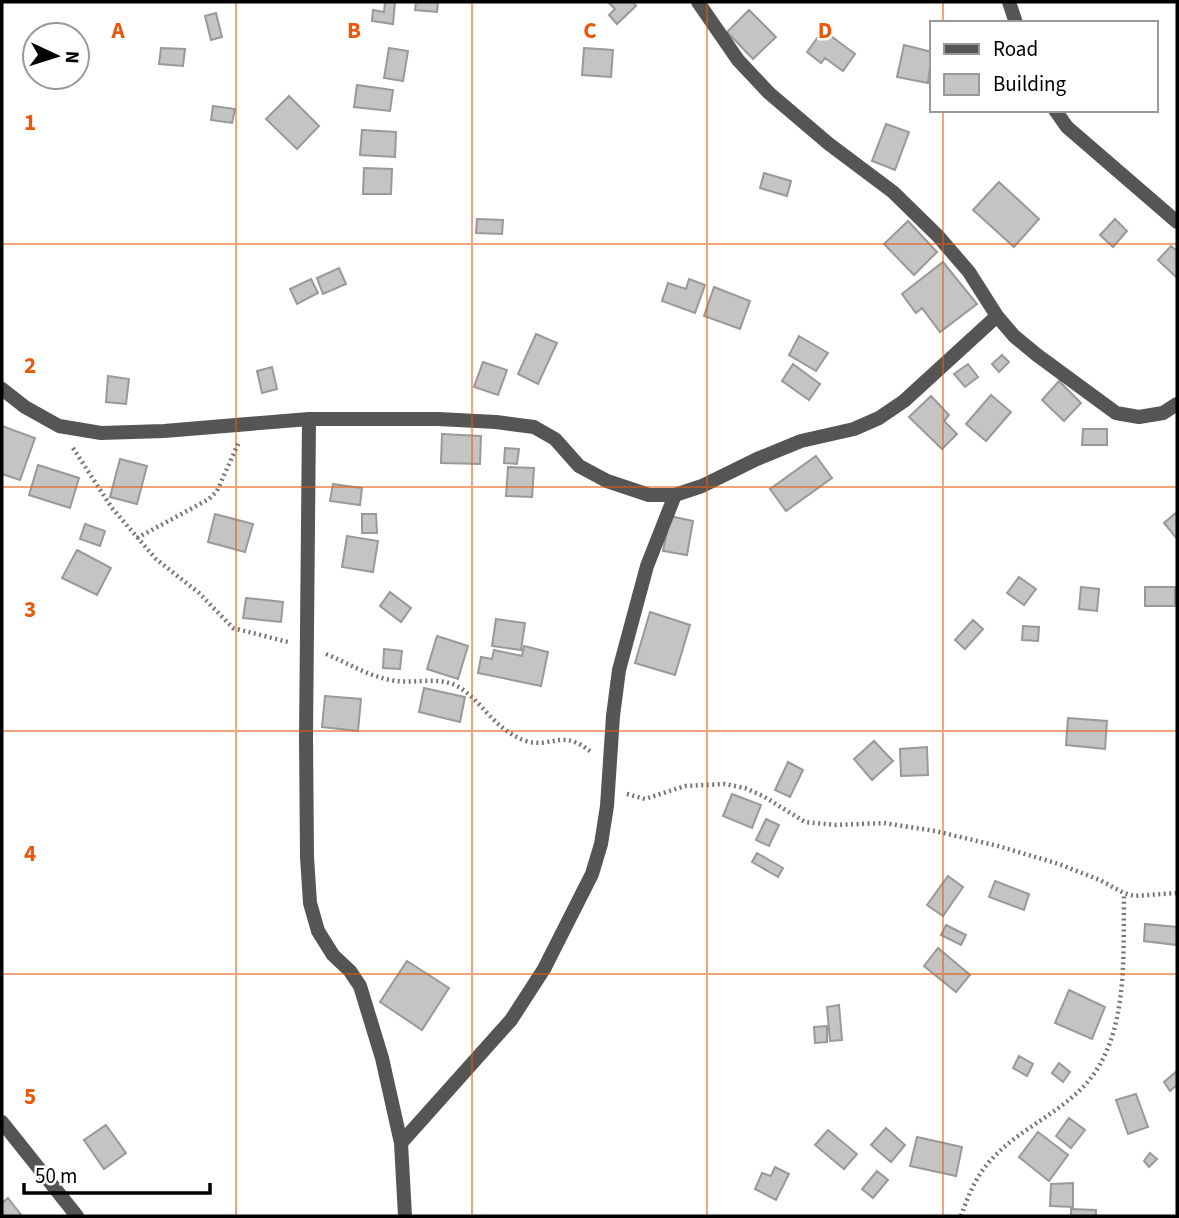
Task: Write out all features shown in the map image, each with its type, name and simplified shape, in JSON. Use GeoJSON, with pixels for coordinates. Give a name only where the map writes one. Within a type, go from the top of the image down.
{"type":"FeatureCollection","features":[{"type":"Feature","properties":{"kind":"street"},"geometry":{"type":"LineString","coordinates":[[698,2],[738,60],[769,93],[829,144],[893,192],[938,236],[969,272],[1014,336],[1116,413],[1139,417],[1163,413],[1177,404]]}},
{"type":"Feature","properties":{"kind":"street"},"geometry":{"type":"LineString","coordinates":[[1009,2],[1015,21]]}},
{"type":"Feature","properties":{"kind":"street"},"geometry":{"type":"LineString","coordinates":[[1056,112],[1067,127],[1177,222]]}},
{"type":"Feature","properties":{"kind":"street"},"geometry":{"type":"LineString","coordinates":[[2,389],[24,407],[60,426],[101,433],[309,419],[438,419],[534,427],[555,439],[579,466],[607,481],[649,495],[675,495],[702,486],[801,441],[854,429],[879,418],[904,401],[998,316]]}},
{"type":"Feature","properties":{"kind":"street"},"geometry":{"type":"LineString","coordinates":[[309,419],[306,830],[310,903],[318,931],[333,955],[350,971],[360,986],[382,1058],[401,1143],[405,1216]]}},
{"type":"Feature","properties":{"kind":"street"},"geometry":{"type":"LineString","coordinates":[[401,1143],[511,1020],[544,970],[592,874],[601,844],[619,670],[647,566],[675,495]]}},
{"type":"Feature","properties":{"kind":"street"},"geometry":{"type":"LineString","coordinates":[[2,1122],[77,1216]]}},
{"type":"Feature","properties":{"kind":"path"},"geometry":{"type":"LineString","coordinates":[[137,538],[209,499],[217,491],[246,425]]}},
{"type":"Feature","properties":{"kind":"path"},"geometry":{"type":"LineString","coordinates":[[60,426],[112,508],[137,538],[156,559],[177,573],[233,628],[308,647],[355,668],[391,680],[427,680],[452,684],[507,731],[534,743],[554,739],[574,741],[584,747],[609,771],[623,790],[636,798],[645,799],[685,786],[725,784],[763,796],[805,822],[836,825],[884,823],[935,831],[1059,864],[1134,896],[1177,893]]}},
{"type":"Feature","properties":{"kind":"path"},"geometry":{"type":"LineString","coordinates":[[961,1216],[971,1189],[990,1160],[1082,1088],[1098,1068],[1109,1046],[1118,1006],[1123,954],[1124,893]]}},
{"type":"Feature","properties":{"kind":"building"},"geometry":{"type":"Polygon","coordinates":[[[385,2],[395,2],[393,24],[372,21],[373,10],[384,12],[385,2]]]}},
{"type":"Feature","properties":{"kind":"building"},"geometry":{"type":"Polygon","coordinates":[[[416,2],[438,2],[437,12],[415,10],[416,2]]]}},
{"type":"Feature","properties":{"kind":"building"},"geometry":{"type":"Polygon","coordinates":[[[608,2],[633,2],[636,6],[617,24],[609,15],[615,9],[608,2]]]}},
{"type":"Feature","properties":{"kind":"building"},"geometry":{"type":"Polygon","coordinates":[[[749,10],[776,37],[753,59],[727,32],[749,10]]]}},
{"type":"Feature","properties":{"kind":"building"},"geometry":{"type":"Polygon","coordinates":[[[216,13],[222,37],[211,40],[205,16],[216,13]]]}},
{"type":"Feature","properties":{"kind":"building"},"geometry":{"type":"Polygon","coordinates":[[[823,30],[855,54],[843,71],[825,58],[821,63],[807,52],[823,30]]]}},
{"type":"Feature","properties":{"kind":"building"},"geometry":{"type":"Polygon","coordinates":[[[904,45],[930,52],[928,83],[897,77],[904,45]]]}},
{"type":"Feature","properties":{"kind":"building"},"geometry":{"type":"Polygon","coordinates":[[[161,48],[185,49],[183,66],[159,64],[161,48]]]}},
{"type":"Feature","properties":{"kind":"building"},"geometry":{"type":"Polygon","coordinates":[[[389,48],[408,51],[403,81],[384,78],[389,48]]]}},
{"type":"Feature","properties":{"kind":"building"},"geometry":{"type":"Polygon","coordinates":[[[584,48],[613,50],[611,77],[582,75],[584,48]]]}},
{"type":"Feature","properties":{"kind":"building"},"geometry":{"type":"Polygon","coordinates":[[[357,85],[393,90],[390,111],[354,107],[357,85]]]}},
{"type":"Feature","properties":{"kind":"building"},"geometry":{"type":"Polygon","coordinates":[[[289,96],[319,126],[297,149],[266,119],[289,96]]]}},
{"type":"Feature","properties":{"kind":"building"},"geometry":{"type":"Polygon","coordinates":[[[213,106],[235,109],[232,123],[211,120],[213,106]]]}},
{"type":"Feature","properties":{"kind":"building"},"geometry":{"type":"Polygon","coordinates":[[[886,124],[909,132],[895,170],[872,161],[886,124]]]}},
{"type":"Feature","properties":{"kind":"building"},"geometry":{"type":"Polygon","coordinates":[[[362,130],[396,132],[395,157],[360,155],[362,130]]]}},
{"type":"Feature","properties":{"kind":"building"},"geometry":{"type":"Polygon","coordinates":[[[364,168],[392,169],[391,194],[363,194],[364,168]]]}},
{"type":"Feature","properties":{"kind":"building"},"geometry":{"type":"Polygon","coordinates":[[[764,173],[791,181],[787,196],[760,188],[764,173]]]}},
{"type":"Feature","properties":{"kind":"building"},"geometry":{"type":"Polygon","coordinates":[[[999,182],[1039,219],[1014,247],[973,210],[999,182]]]}},
{"type":"Feature","properties":{"kind":"building"},"geometry":{"type":"Polygon","coordinates":[[[477,219],[503,220],[502,234],[476,233],[477,219]]]}},
{"type":"Feature","properties":{"kind":"building"},"geometry":{"type":"Polygon","coordinates":[[[1115,219],[1127,231],[1113,247],[1100,235],[1115,219]]]}},
{"type":"Feature","properties":{"kind":"building"},"geometry":{"type":"Polygon","coordinates":[[[908,221],[937,252],[914,275],[884,244],[908,221]]]}},
{"type":"Feature","properties":{"kind":"building"},"geometry":{"type":"Polygon","coordinates":[[[1171,246],[1177,251],[1177,278],[1158,260],[1171,246]]]}},
{"type":"Feature","properties":{"kind":"building"},"geometry":{"type":"Polygon","coordinates":[[[943,262],[977,304],[940,332],[922,308],[916,313],[902,294],[943,262]]]}},
{"type":"Feature","properties":{"kind":"building"},"geometry":{"type":"Polygon","coordinates":[[[339,268],[346,284],[323,294],[317,278],[339,268]]]}},
{"type":"Feature","properties":{"kind":"building"},"geometry":{"type":"Polygon","coordinates":[[[311,279],[318,293],[297,304],[290,289],[311,279]]]}},
{"type":"Feature","properties":{"kind":"building"},"geometry":{"type":"Polygon","coordinates":[[[689,279],[705,285],[695,313],[662,301],[668,283],[686,289],[689,279]]]}},
{"type":"Feature","properties":{"kind":"building"},"geometry":{"type":"Polygon","coordinates":[[[714,287],[750,301],[740,329],[704,316],[714,287]]]}},
{"type":"Feature","properties":{"kind":"building"},"geometry":{"type":"Polygon","coordinates":[[[536,334],[557,343],[538,384],[518,374],[536,334]]]}},
{"type":"Feature","properties":{"kind":"building"},"geometry":{"type":"Polygon","coordinates":[[[799,336],[828,353],[816,371],[789,355],[799,336]]]}},
{"type":"Feature","properties":{"kind":"building"},"geometry":{"type":"Polygon","coordinates":[[[1002,355],[1009,362],[999,372],[992,364],[1002,355]]]}},
{"type":"Feature","properties":{"kind":"building"},"geometry":{"type":"Polygon","coordinates":[[[483,362],[507,370],[498,395],[474,387],[483,362]]]}},
{"type":"Feature","properties":{"kind":"building"},"geometry":{"type":"Polygon","coordinates":[[[793,364],[820,384],[809,400],[782,381],[793,364]]]}},
{"type":"Feature","properties":{"kind":"building"},"geometry":{"type":"Polygon","coordinates":[[[968,364],[978,377],[965,387],[954,374],[968,364]]]}},
{"type":"Feature","properties":{"kind":"building"},"geometry":{"type":"Polygon","coordinates":[[[272,367],[277,389],[262,393],[257,371],[272,367]]]}},
{"type":"Feature","properties":{"kind":"building"},"geometry":{"type":"Polygon","coordinates":[[[108,376],[129,379],[126,404],[106,402],[108,376]]]}},
{"type":"Feature","properties":{"kind":"building"},"geometry":{"type":"Polygon","coordinates":[[[1059,381],[1081,403],[1064,421],[1042,400],[1059,381]]]}},
{"type":"Feature","properties":{"kind":"building"},"geometry":{"type":"Polygon","coordinates":[[[991,395],[1011,412],[986,441],[966,424],[991,395]]]}},
{"type":"Feature","properties":{"kind":"building"},"geometry":{"type":"Polygon","coordinates":[[[931,396],[949,415],[944,421],[957,434],[942,449],[909,417],[931,396]]]}},
{"type":"Feature","properties":{"kind":"building"},"geometry":{"type":"Polygon","coordinates":[[[2,426],[35,438],[20,480],[2,474],[2,426]]]}},
{"type":"Feature","properties":{"kind":"building"},"geometry":{"type":"Polygon","coordinates":[[[1083,429],[1107,429],[1107,445],[1082,445],[1083,429]]]}},
{"type":"Feature","properties":{"kind":"building"},"geometry":{"type":"Polygon","coordinates":[[[442,434],[481,436],[480,464],[441,463],[442,434]]]}},
{"type":"Feature","properties":{"kind":"building"},"geometry":{"type":"Polygon","coordinates":[[[505,448],[519,449],[517,464],[504,463],[505,448]]]}},
{"type":"Feature","properties":{"kind":"building"},"geometry":{"type":"Polygon","coordinates":[[[816,456],[832,478],[786,511],[770,489],[816,456]]]}},
{"type":"Feature","properties":{"kind":"building"},"geometry":{"type":"Polygon","coordinates":[[[120,459],[147,466],[137,504],[110,497],[120,459]]]}},
{"type":"Feature","properties":{"kind":"building"},"geometry":{"type":"Polygon","coordinates":[[[38,465],[79,478],[70,508],[29,495],[38,465]]]}},
{"type":"Feature","properties":{"kind":"building"},"geometry":{"type":"Polygon","coordinates":[[[508,467],[534,468],[532,497],[506,496],[508,467]]]}},
{"type":"Feature","properties":{"kind":"building"},"geometry":{"type":"Polygon","coordinates":[[[333,484],[362,488],[360,505],[330,501],[333,484]]]}},
{"type":"Feature","properties":{"kind":"building"},"geometry":{"type":"Polygon","coordinates":[[[1177,512],[1177,539],[1164,523],[1177,512]]]}},
{"type":"Feature","properties":{"kind":"building"},"geometry":{"type":"Polygon","coordinates":[[[215,514],[253,524],[245,552],[208,542],[215,514]]]}},
{"type":"Feature","properties":{"kind":"building"},"geometry":{"type":"Polygon","coordinates":[[[362,514],[376,514],[377,533],[362,533],[362,514]]]}},
{"type":"Feature","properties":{"kind":"building"},"geometry":{"type":"Polygon","coordinates":[[[670,516],[693,521],[687,555],[663,551],[670,516]]]}},
{"type":"Feature","properties":{"kind":"building"},"geometry":{"type":"Polygon","coordinates":[[[85,524],[105,531],[100,546],[80,539],[85,524]]]}},
{"type":"Feature","properties":{"kind":"building"},"geometry":{"type":"Polygon","coordinates":[[[347,536],[378,541],[373,572],[342,567],[347,536]]]}},
{"type":"Feature","properties":{"kind":"building"},"geometry":{"type":"Polygon","coordinates":[[[77,550],[111,568],[97,595],[62,578],[77,550]]]}},
{"type":"Feature","properties":{"kind":"building"},"geometry":{"type":"Polygon","coordinates":[[[1019,577],[1036,589],[1024,605],[1007,593],[1019,577]]]}},
{"type":"Feature","properties":{"kind":"building"},"geometry":{"type":"Polygon","coordinates":[[[1081,587],[1099,589],[1097,611],[1079,609],[1081,587]]]}},
{"type":"Feature","properties":{"kind":"building"},"geometry":{"type":"Polygon","coordinates":[[[1145,587],[1175,587],[1175,606],[1145,606],[1145,587]]]}},
{"type":"Feature","properties":{"kind":"building"},"geometry":{"type":"Polygon","coordinates":[[[390,592],[411,608],[401,622],[380,606],[390,592]]]}},
{"type":"Feature","properties":{"kind":"building"},"geometry":{"type":"Polygon","coordinates":[[[246,598],[283,602],[281,622],[243,618],[246,598]]]}},
{"type":"Feature","properties":{"kind":"building"},"geometry":{"type":"Polygon","coordinates":[[[650,612],[690,625],[675,675],[635,663],[650,612]]]}},
{"type":"Feature","properties":{"kind":"building"},"geometry":{"type":"Polygon","coordinates":[[[496,619],[525,623],[521,650],[492,646],[496,619]]]}},
{"type":"Feature","properties":{"kind":"building"},"geometry":{"type":"Polygon","coordinates":[[[973,620],[983,629],[965,649],[955,640],[973,620]]]}},
{"type":"Feature","properties":{"kind":"building"},"geometry":{"type":"Polygon","coordinates":[[[1023,626],[1039,627],[1038,641],[1022,640],[1023,626]]]}},
{"type":"Feature","properties":{"kind":"building"},"geometry":{"type":"Polygon","coordinates":[[[437,636],[468,646],[458,679],[427,669],[437,636]]]}},
{"type":"Feature","properties":{"kind":"building"},"geometry":{"type":"Polygon","coordinates":[[[524,646],[548,652],[541,686],[478,673],[481,657],[492,659],[494,650],[522,656],[524,646]]]}},
{"type":"Feature","properties":{"kind":"building"},"geometry":{"type":"Polygon","coordinates":[[[384,649],[402,651],[400,669],[383,668],[384,649]]]}},
{"type":"Feature","properties":{"kind":"building"},"geometry":{"type":"Polygon","coordinates":[[[424,688],[465,697],[460,722],[419,712],[424,688]]]}},
{"type":"Feature","properties":{"kind":"building"},"geometry":{"type":"Polygon","coordinates":[[[325,696],[361,699],[358,731],[322,727],[325,696]]]}},
{"type":"Feature","properties":{"kind":"building"},"geometry":{"type":"Polygon","coordinates":[[[1068,718],[1107,721],[1105,749],[1066,745],[1068,718]]]}},
{"type":"Feature","properties":{"kind":"building"},"geometry":{"type":"Polygon","coordinates":[[[874,741],[893,761],[872,780],[854,759],[874,741]]]}},
{"type":"Feature","properties":{"kind":"building"},"geometry":{"type":"Polygon","coordinates":[[[927,747],[928,775],[901,776],[900,749],[927,747]]]}},
{"type":"Feature","properties":{"kind":"building"},"geometry":{"type":"Polygon","coordinates":[[[788,762],[803,770],[790,797],[775,790],[788,762]]]}},
{"type":"Feature","properties":{"kind":"building"},"geometry":{"type":"Polygon","coordinates":[[[732,794],[761,805],[752,828],[723,816],[732,794]]]}},
{"type":"Feature","properties":{"kind":"building"},"geometry":{"type":"Polygon","coordinates":[[[766,819],[779,825],[769,846],[756,840],[766,819]]]}},
{"type":"Feature","properties":{"kind":"building"},"geometry":{"type":"Polygon","coordinates":[[[757,853],[783,868],[778,877],[752,862],[757,853]]]}},
{"type":"Feature","properties":{"kind":"building"},"geometry":{"type":"Polygon","coordinates":[[[948,876],[963,887],[943,916],[927,905],[948,876]]]}},
{"type":"Feature","properties":{"kind":"building"},"geometry":{"type":"Polygon","coordinates":[[[995,881],[1029,894],[1024,910],[989,897],[995,881]]]}},
{"type":"Feature","properties":{"kind":"building"},"geometry":{"type":"Polygon","coordinates":[[[1145,924],[1177,927],[1177,945],[1144,941],[1145,924]]]}},
{"type":"Feature","properties":{"kind":"building"},"geometry":{"type":"Polygon","coordinates":[[[946,925],[966,935],[961,945],[941,935],[946,925]]]}},
{"type":"Feature","properties":{"kind":"building"},"geometry":{"type":"Polygon","coordinates":[[[938,948],[970,975],[956,992],[924,966],[938,948]]]}},
{"type":"Feature","properties":{"kind":"building"},"geometry":{"type":"Polygon","coordinates":[[[407,961],[449,988],[422,1030],[380,1002],[407,961]]]}},
{"type":"Feature","properties":{"kind":"building"},"geometry":{"type":"Polygon","coordinates":[[[1069,990],[1105,1007],[1092,1039],[1055,1023],[1069,990]]]}},
{"type":"Feature","properties":{"kind":"building"},"geometry":{"type":"Polygon","coordinates":[[[839,1005],[842,1040],[830,1041],[827,1007],[839,1005]]]}},
{"type":"Feature","properties":{"kind":"building"},"geometry":{"type":"Polygon","coordinates":[[[827,1026],[827,1042],[815,1043],[814,1027],[827,1026]]]}},
{"type":"Feature","properties":{"kind":"building"},"geometry":{"type":"Polygon","coordinates":[[[1019,1056],[1033,1064],[1027,1076],[1013,1068],[1019,1056]]]}},
{"type":"Feature","properties":{"kind":"building"},"geometry":{"type":"Polygon","coordinates":[[[1059,1063],[1070,1072],[1063,1082],[1052,1073],[1059,1063]]]}},
{"type":"Feature","properties":{"kind":"building"},"geometry":{"type":"Polygon","coordinates":[[[1177,1071],[1177,1085],[1170,1091],[1164,1082],[1177,1071]]]}},
{"type":"Feature","properties":{"kind":"building"},"geometry":{"type":"Polygon","coordinates":[[[1136,1094],[1148,1127],[1128,1134],[1116,1100],[1136,1094]]]}},
{"type":"Feature","properties":{"kind":"building"},"geometry":{"type":"Polygon","coordinates":[[[1069,1118],[1085,1130],[1071,1148],[1056,1136],[1069,1118]]]}},
{"type":"Feature","properties":{"kind":"building"},"geometry":{"type":"Polygon","coordinates":[[[106,1125],[126,1153],[104,1169],[84,1140],[106,1125]]]}},
{"type":"Feature","properties":{"kind":"building"},"geometry":{"type":"Polygon","coordinates":[[[886,1128],[905,1145],[891,1162],[871,1145],[886,1128]]]}},
{"type":"Feature","properties":{"kind":"building"},"geometry":{"type":"Polygon","coordinates":[[[828,1130],[857,1154],[844,1169],[815,1145],[828,1130]]]}},
{"type":"Feature","properties":{"kind":"building"},"geometry":{"type":"Polygon","coordinates":[[[1038,1132],[1068,1155],[1049,1181],[1019,1157],[1038,1132]]]}},
{"type":"Feature","properties":{"kind":"building"},"geometry":{"type":"Polygon","coordinates":[[[917,1137],[962,1147],[956,1176],[910,1166],[917,1137]]]}},
{"type":"Feature","properties":{"kind":"building"},"geometry":{"type":"Polygon","coordinates":[[[1150,1153],[1157,1159],[1149,1167],[1144,1161],[1150,1153]]]}},
{"type":"Feature","properties":{"kind":"building"},"geometry":{"type":"Polygon","coordinates":[[[775,1167],[789,1174],[776,1200],[755,1189],[762,1173],[771,1176],[775,1167]]]}},
{"type":"Feature","properties":{"kind":"building"},"geometry":{"type":"Polygon","coordinates":[[[877,1171],[888,1180],[873,1198],[862,1189],[877,1171]]]}},
{"type":"Feature","properties":{"kind":"building"},"geometry":{"type":"Polygon","coordinates":[[[1073,1183],[1073,1207],[1050,1206],[1051,1184],[1073,1183]]]}},
{"type":"Feature","properties":{"kind":"building"},"geometry":{"type":"Polygon","coordinates":[[[8,1198],[22,1216],[2,1216],[2,1203],[8,1198]]]}},
{"type":"Feature","properties":{"kind":"building"},"geometry":{"type":"Polygon","coordinates":[[[1071,1209],[1096,1210],[1096,1216],[1071,1216],[1071,1209]]]}}]}
